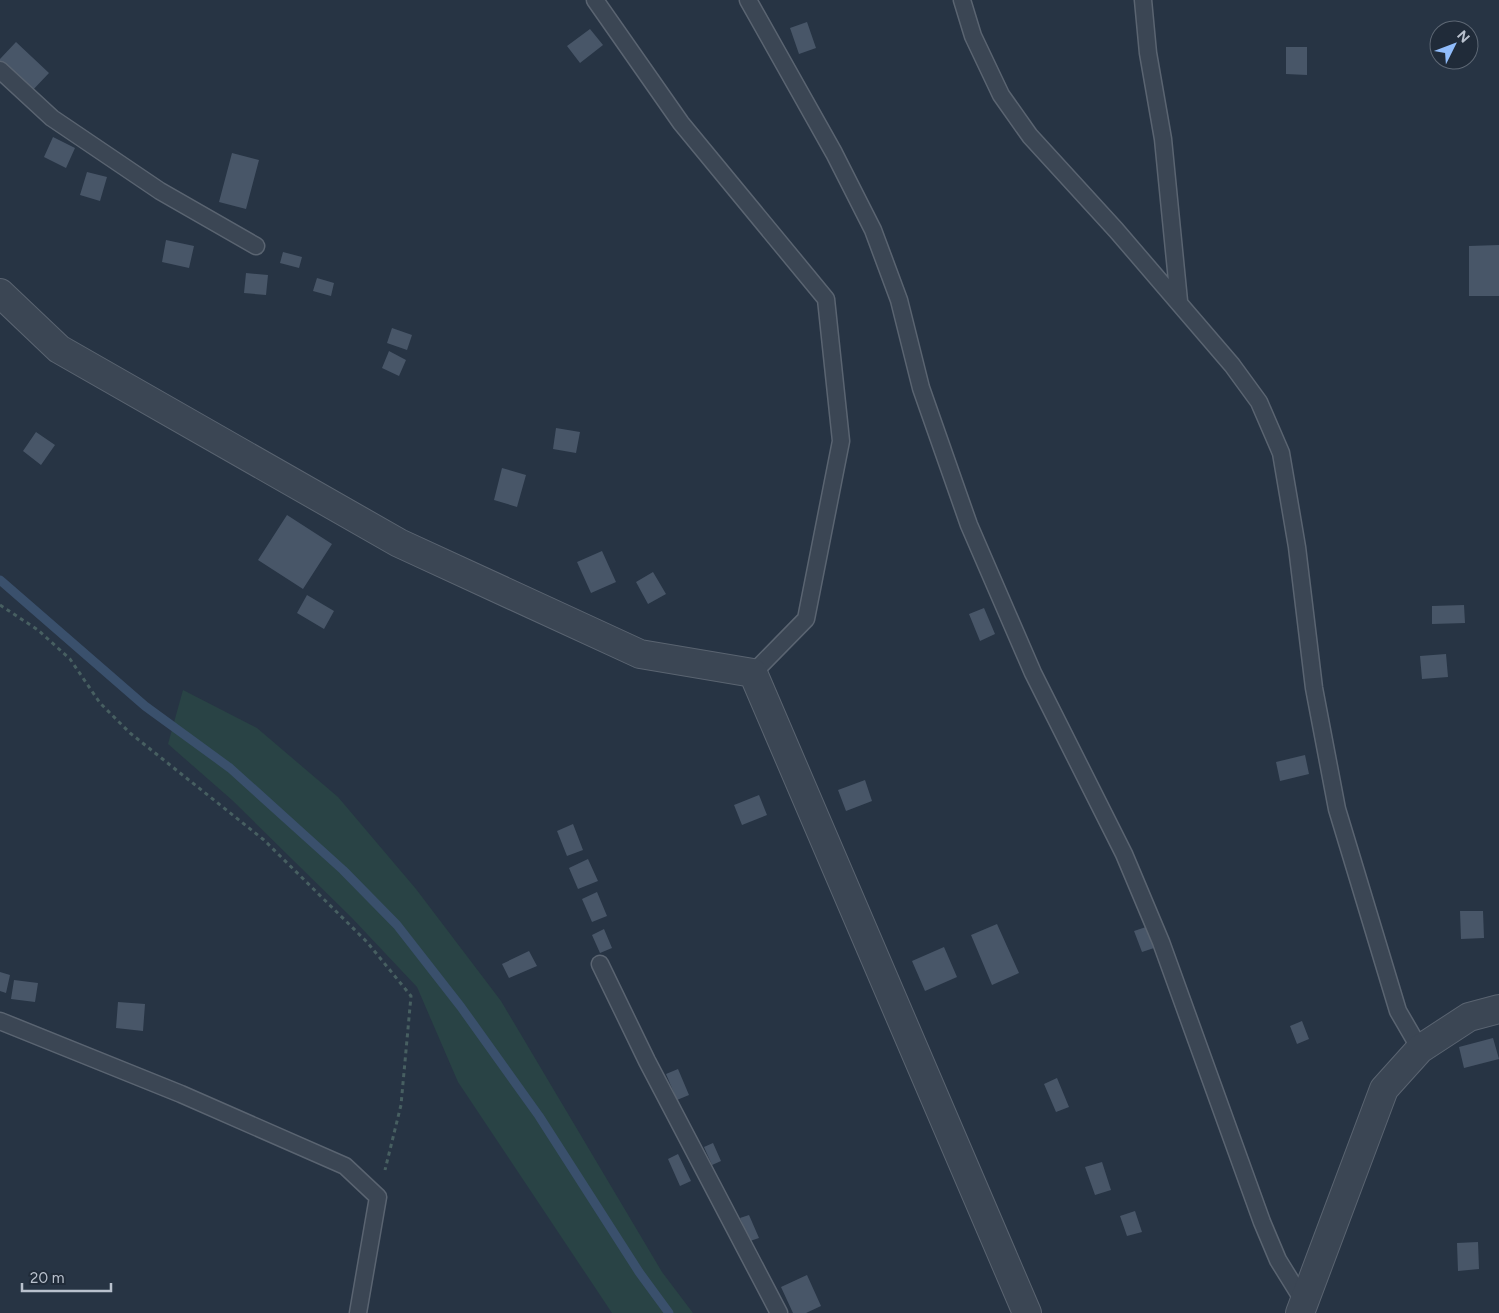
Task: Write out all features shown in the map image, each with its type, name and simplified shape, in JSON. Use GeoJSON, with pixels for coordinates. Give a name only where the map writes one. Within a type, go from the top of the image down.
{"type":"FeatureCollection","features":[{"type":"Feature","properties":{"kind":"street"},"geometry":{"type":"LineString","coordinates":[[0,293],[59,349],[400,543],[640,654],[753,673],[1027,1313]]}},
{"type":"Feature","properties":{"kind":"street"},"geometry":{"type":"LineString","coordinates":[[1302,1308],[1384,1089],[1420,1048],[1469,1017],[1499,1009]]}},
{"type":"Feature","properties":{"kind":"lane"},"geometry":{"type":"LineString","coordinates":[[595,0],[681,123],[826,299],[841,441],[810,600],[806,619],[753,673]]}},
{"type":"Feature","properties":{"kind":"lane"},"geometry":{"type":"LineString","coordinates":[[748,0],[834,153],[873,230],[898,300],[921,388],[970,526],[1033,673],[1124,854],[1161,942],[1262,1222],[1278,1260],[1302,1308]]}},
{"type":"Feature","properties":{"kind":"lane"},"geometry":{"type":"LineString","coordinates":[[962,0],[973,36],[1001,94],[1030,136],[1179,301],[1232,364],[1259,402],[1281,453],[1297,547],[1314,688],[1337,809],[1398,1011],[1420,1048]]}},
{"type":"Feature","properties":{"kind":"lane"},"geometry":{"type":"LineString","coordinates":[[1143,0],[1148,53],[1163,138],[1179,301]]}},
{"type":"Feature","properties":{"kind":"lane"},"geometry":{"type":"LineString","coordinates":[[0,70],[52,118],[160,192],[256,246]]}},
{"type":"Feature","properties":{"kind":"lane"},"geometry":{"type":"LineString","coordinates":[[600,964],[648,1061],[779,1313]]}},
{"type":"Feature","properties":{"kind":"lane"},"geometry":{"type":"LineString","coordinates":[[0,1021],[181,1094],[345,1166],[378,1197],[358,1313]]}},
{"type":"Feature","properties":{"kind":"path"},"geometry":{"type":"LineString","coordinates":[[0,605],[38,630],[70,659],[100,702],[130,733],[264,840],[367,942],[411,996],[401,1105],[378,1197]]}},
{"type":"Feature","properties":{"kind":"green space"},"geometry":{"type":"Polygon","coordinates":[[[183,690],[257,728],[338,797],[416,889],[501,1001],[662,1272],[693,1313],[612,1313],[458,1082],[417,987],[352,918],[232,800],[168,744],[183,690]]]}},
{"type":"Feature","properties":{"kind":"building"},"geometry":{"type":"Polygon","coordinates":[[[807,22],[816,48],[799,54],[790,28],[807,22]]]}},
{"type":"Feature","properties":{"kind":"building"},"geometry":{"type":"Polygon","coordinates":[[[590,29],[603,45],[580,63],[567,46],[590,29]]]}},
{"type":"Feature","properties":{"kind":"building"},"geometry":{"type":"Polygon","coordinates":[[[16,42],[49,73],[30,93],[0,65],[0,59],[16,42]]]}},
{"type":"Feature","properties":{"kind":"building"},"geometry":{"type":"Polygon","coordinates":[[[1286,47],[1307,47],[1307,75],[1286,74],[1286,47]]]}},
{"type":"Feature","properties":{"kind":"building"},"geometry":{"type":"Polygon","coordinates":[[[53,137],[75,148],[66,168],[44,157],[53,137]]]}},
{"type":"Feature","properties":{"kind":"building"},"geometry":{"type":"Polygon","coordinates":[[[232,153],[259,160],[246,209],[219,202],[232,153]]]}},
{"type":"Feature","properties":{"kind":"building"},"geometry":{"type":"Polygon","coordinates":[[[87,172],[107,177],[100,201],[80,195],[87,172]]]}},
{"type":"Feature","properties":{"kind":"building"},"geometry":{"type":"Polygon","coordinates":[[[166,240],[194,246],[189,268],[162,262],[166,240]]]}},
{"type":"Feature","properties":{"kind":"building"},"geometry":{"type":"Polygon","coordinates":[[[1499,245],[1499,296],[1469,296],[1469,246],[1499,245]]]}},
{"type":"Feature","properties":{"kind":"building"},"geometry":{"type":"Polygon","coordinates":[[[283,252],[302,257],[299,268],[280,263],[283,252]]]}},
{"type":"Feature","properties":{"kind":"building"},"geometry":{"type":"Polygon","coordinates":[[[246,273],[268,275],[266,295],[244,293],[246,273]]]}},
{"type":"Feature","properties":{"kind":"building"},"geometry":{"type":"Polygon","coordinates":[[[317,278],[334,283],[331,296],[313,291],[317,278]]]}},
{"type":"Feature","properties":{"kind":"building"},"geometry":{"type":"Polygon","coordinates":[[[392,328],[412,335],[407,350],[387,343],[392,328]]]}},
{"type":"Feature","properties":{"kind":"building"},"geometry":{"type":"Polygon","coordinates":[[[389,351],[406,360],[399,376],[382,368],[389,351]]]}},
{"type":"Feature","properties":{"kind":"building"},"geometry":{"type":"Polygon","coordinates":[[[556,428],[580,432],[576,453],[553,449],[556,428]]]}},
{"type":"Feature","properties":{"kind":"building"},"geometry":{"type":"Polygon","coordinates":[[[36,432],[55,445],[41,465],[23,451],[36,432]]]}},
{"type":"Feature","properties":{"kind":"building"},"geometry":{"type":"Polygon","coordinates":[[[502,468],[526,475],[517,507],[494,500],[502,468]]]}},
{"type":"Feature","properties":{"kind":"building"},"geometry":{"type":"Polygon","coordinates":[[[287,515],[332,544],[303,589],[258,560],[287,515]]]}},
{"type":"Feature","properties":{"kind":"building"},"geometry":{"type":"Polygon","coordinates":[[[602,551],[616,582],[591,593],[577,562],[602,551]]]}},
{"type":"Feature","properties":{"kind":"building"},"geometry":{"type":"Polygon","coordinates":[[[653,572],[666,594],[648,604],[636,582],[653,572]]]}},
{"type":"Feature","properties":{"kind":"building"},"geometry":{"type":"Polygon","coordinates":[[[307,595],[334,611],[324,629],[297,613],[307,595]]]}},
{"type":"Feature","properties":{"kind":"building"},"geometry":{"type":"Polygon","coordinates":[[[1464,605],[1465,623],[1432,624],[1432,606],[1464,605]]]}},
{"type":"Feature","properties":{"kind":"building"},"geometry":{"type":"Polygon","coordinates":[[[984,608],[995,634],[980,641],[969,614],[984,608]]]}},
{"type":"Feature","properties":{"kind":"building"},"geometry":{"type":"Polygon","coordinates":[[[1446,654],[1448,677],[1422,679],[1420,656],[1446,654]]]}},
{"type":"Feature","properties":{"kind":"building"},"geometry":{"type":"Polygon","coordinates":[[[1305,755],[1309,774],[1280,781],[1276,762],[1305,755]]]}},
{"type":"Feature","properties":{"kind":"building"},"geometry":{"type":"Polygon","coordinates":[[[865,780],[872,801],[846,811],[838,790],[865,780]]]}},
{"type":"Feature","properties":{"kind":"building"},"geometry":{"type":"Polygon","coordinates":[[[759,795],[767,815],[742,825],[734,805],[759,795]]]}},
{"type":"Feature","properties":{"kind":"building"},"geometry":{"type":"Polygon","coordinates":[[[573,824],[583,850],[567,856],[557,831],[573,824]]]}},
{"type":"Feature","properties":{"kind":"building"},"geometry":{"type":"Polygon","coordinates":[[[588,859],[598,881],[578,889],[569,868],[588,859]]]}},
{"type":"Feature","properties":{"kind":"building"},"geometry":{"type":"Polygon","coordinates":[[[597,892],[607,916],[592,922],[582,899],[597,892]]]}},
{"type":"Feature","properties":{"kind":"building"},"geometry":{"type":"Polygon","coordinates":[[[1460,911],[1483,911],[1484,938],[1461,939],[1460,911]]]}},
{"type":"Feature","properties":{"kind":"building"},"geometry":{"type":"Polygon","coordinates":[[[997,924],[1019,973],[992,985],[971,935],[997,924]]]}},
{"type":"Feature","properties":{"kind":"building"},"geometry":{"type":"Polygon","coordinates":[[[1146,927],[1154,948],[1142,952],[1134,931],[1146,927]]]}},
{"type":"Feature","properties":{"kind":"building"},"geometry":{"type":"Polygon","coordinates":[[[604,929],[612,948],[600,953],[592,935],[604,929]]]}},
{"type":"Feature","properties":{"kind":"building"},"geometry":{"type":"Polygon","coordinates":[[[944,947],[957,977],[925,991],[912,961],[944,947]]]}},
{"type":"Feature","properties":{"kind":"building"},"geometry":{"type":"Polygon","coordinates":[[[529,951],[537,966],[509,978],[502,964],[529,951]]]}},
{"type":"Feature","properties":{"kind":"building"},"geometry":{"type":"Polygon","coordinates":[[[0,972],[10,975],[6,993],[0,991],[0,972]]]}},
{"type":"Feature","properties":{"kind":"building"},"geometry":{"type":"Polygon","coordinates":[[[14,980],[38,983],[35,1002],[11,999],[14,980]]]}},
{"type":"Feature","properties":{"kind":"building"},"geometry":{"type":"Polygon","coordinates":[[[118,1002],[145,1004],[143,1031],[116,1028],[118,1002]]]}},
{"type":"Feature","properties":{"kind":"building"},"geometry":{"type":"Polygon","coordinates":[[[1302,1021],[1309,1039],[1297,1044],[1290,1026],[1302,1021]]]}},
{"type":"Feature","properties":{"kind":"building"},"geometry":{"type":"Polygon","coordinates":[[[1493,1038],[1499,1059],[1464,1068],[1459,1047],[1493,1038]]]}},
{"type":"Feature","properties":{"kind":"building"},"geometry":{"type":"Polygon","coordinates":[[[678,1069],[689,1095],[677,1100],[666,1074],[678,1069]]]}},
{"type":"Feature","properties":{"kind":"building"},"geometry":{"type":"Polygon","coordinates":[[[1057,1078],[1069,1107],[1056,1112],[1044,1084],[1057,1078]]]}},
{"type":"Feature","properties":{"kind":"building"},"geometry":{"type":"Polygon","coordinates":[[[713,1143],[721,1161],[712,1165],[704,1147],[713,1143]]]}},
{"type":"Feature","properties":{"kind":"building"},"geometry":{"type":"Polygon","coordinates":[[[678,1154],[691,1181],[680,1186],[668,1159],[678,1154]]]}},
{"type":"Feature","properties":{"kind":"building"},"geometry":{"type":"Polygon","coordinates":[[[1102,1162],[1111,1190],[1095,1195],[1085,1167],[1102,1162]]]}},
{"type":"Feature","properties":{"kind":"building"},"geometry":{"type":"Polygon","coordinates":[[[1135,1211],[1142,1232],[1127,1236],[1120,1216],[1135,1211]]]}},
{"type":"Feature","properties":{"kind":"building"},"geometry":{"type":"Polygon","coordinates":[[[749,1215],[759,1238],[750,1241],[740,1218],[749,1215]]]}},
{"type":"Feature","properties":{"kind":"building"},"geometry":{"type":"Polygon","coordinates":[[[1478,1242],[1479,1269],[1458,1271],[1457,1243],[1478,1242]]]}},
{"type":"Feature","properties":{"kind":"building"},"geometry":{"type":"Polygon","coordinates":[[[807,1275],[821,1306],[806,1313],[793,1313],[781,1287],[807,1275]]]}},
{"type":"Feature","properties":{"kind":"waterway"},"geometry":{"type":"LineString","coordinates":[[0,580],[145,706],[230,768],[343,870],[397,925],[461,1007],[539,1116],[639,1272],[669,1313]]}}]}
